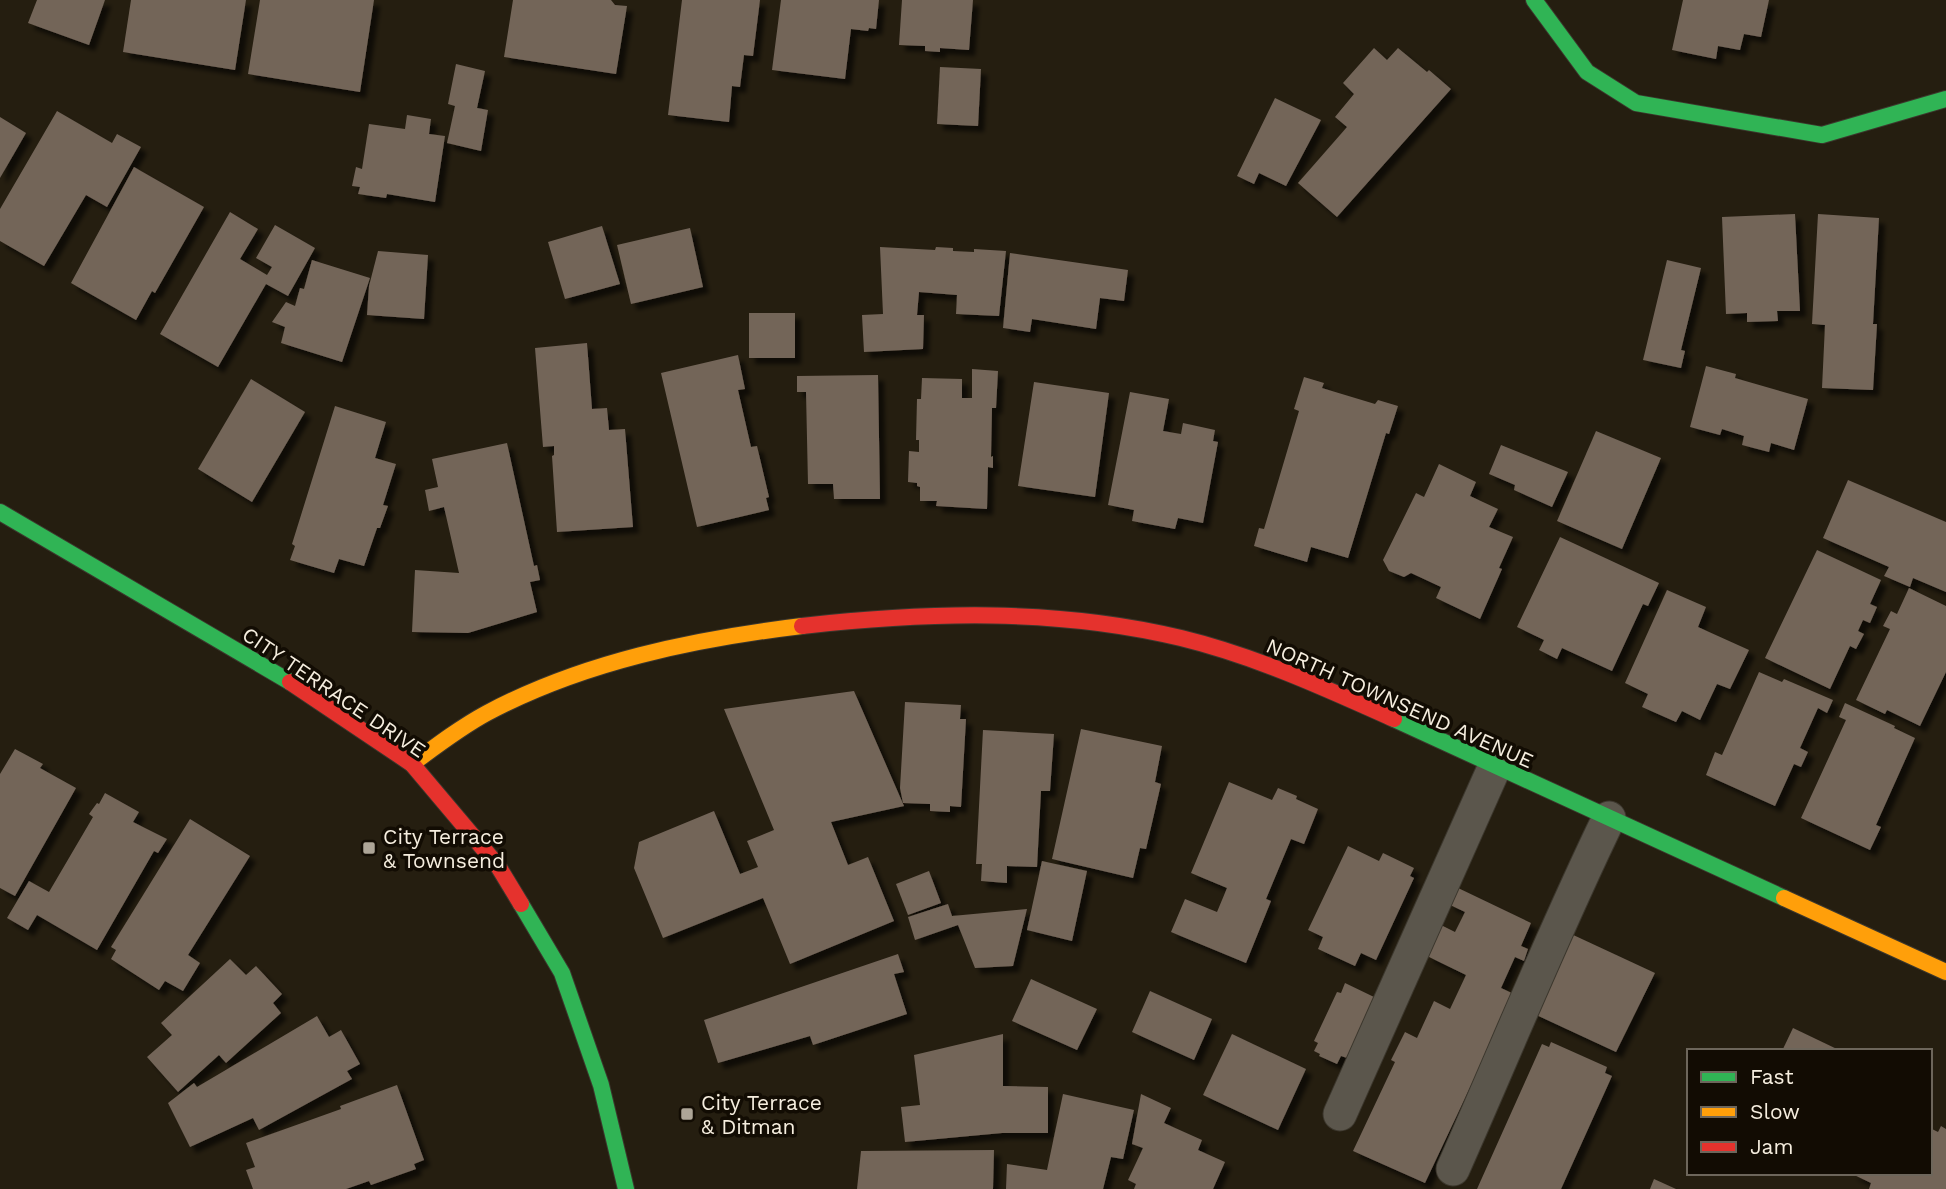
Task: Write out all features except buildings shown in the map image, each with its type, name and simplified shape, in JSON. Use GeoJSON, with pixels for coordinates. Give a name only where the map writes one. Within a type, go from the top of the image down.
{"type":"FeatureCollection","features":[{"type":"Feature","properties":{"kind":"street"},"geometry":{"type":"LineString","coordinates":[[1534,0],[1587,72],[1636,103],[1822,135],[1946,99]]}},
{"type":"Feature","properties":{"kind":"street","name":"CITY TERRACE DRIVE"},"geometry":{"type":"LineString","coordinates":[[0,513],[289,682],[412,764],[498,866],[562,973],[601,1086],[626,1189]]}},
{"type":"Feature","properties":{"kind":"street","name":"NORTH TOWNSEND AVENUE"},"geometry":{"type":"LineString","coordinates":[[412,764],[486,713],[581,673],[705,641],[831,621],[938,614],[1005,614],[1054,619],[1167,635],[1310,681],[1946,972]]}},
{"type":"Feature","properties":{"kind":"lane"},"geometry":{"type":"LineString","coordinates":[[1340,1114],[1495,766]]}},
{"type":"Feature","properties":{"kind":"lane"},"geometry":{"type":"LineString","coordinates":[[1453,1168],[1562,917],[1609,818]]}},
{"type":"Feature","properties":{"kind":"traffic: fast"},"geometry":{"type":"LineString","coordinates":[[1534,0],[1587,72],[1636,103],[1822,135],[1946,99]]}},
{"type":"Feature","properties":{"kind":"traffic: fast"},"geometry":{"type":"LineString","coordinates":[[0,512],[290,682]]}},
{"type":"Feature","properties":{"kind":"traffic: fast"},"geometry":{"type":"LineString","coordinates":[[1394,719],[1784,898]]}},
{"type":"Feature","properties":{"kind":"traffic: fast"},"geometry":{"type":"LineString","coordinates":[[521,904],[562,973],[601,1085],[626,1189]]}},
{"type":"Feature","properties":{"kind":"traffic: slow"},"geometry":{"type":"LineString","coordinates":[[412,764],[487,713],[524,695],[600,666],[680,646],[802,626]]}},
{"type":"Feature","properties":{"kind":"traffic: slow"},"geometry":{"type":"LineString","coordinates":[[1784,898],[1946,972]]}},
{"type":"Feature","properties":{"kind":"traffic: jam"},"geometry":{"type":"LineString","coordinates":[[802,626],[897,618],[992,615],[1040,617],[1134,628],[1209,645],[1263,663],[1394,719]]}},
{"type":"Feature","properties":{"kind":"traffic: jam"},"geometry":{"type":"LineString","coordinates":[[290,682],[412,764],[498,866],[521,904]]}},
{"type":"Feature","properties":{"kind":"place","name":"City Terrace & Townsend"},"geometry":{"type":"Point","coordinates":[369,848]}},
{"type":"Feature","properties":{"kind":"place","name":"City Terrace & Ditman"},"geometry":{"type":"Point","coordinates":[687,1114]}}]}
